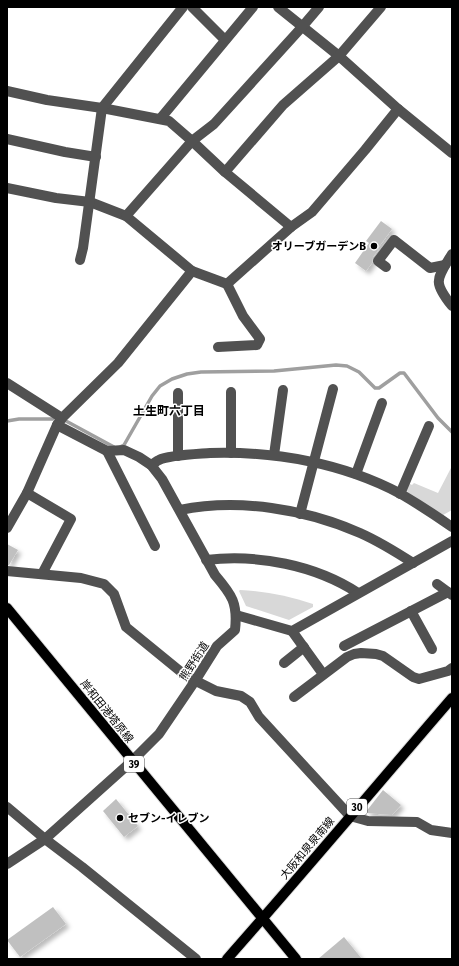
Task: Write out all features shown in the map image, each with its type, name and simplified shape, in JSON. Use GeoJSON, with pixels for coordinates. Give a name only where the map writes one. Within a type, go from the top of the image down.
{"type":"FeatureCollection","features":[{"type":"Feature","properties":{"kind":"main road","name":"岸和田港塔原線"},"geometry":{"type":"LineString","coordinates":[[7,608],[132,762],[264,918],[296,959]]}},
{"type":"Feature","properties":{"kind":"main road","name":"大阪和泉泉南線"},"geometry":{"type":"LineString","coordinates":[[226,959],[264,918],[452,698]]}},
{"type":"Feature","properties":{"kind":"street"},"geometry":{"type":"LineString","coordinates":[[80,260],[90,202],[102,108],[183,7]]}},
{"type":"Feature","properties":{"kind":"street"},"geometry":{"type":"LineString","coordinates":[[192,7],[225,40]]}},
{"type":"Feature","properties":{"kind":"street"},"geometry":{"type":"LineString","coordinates":[[160,119],[253,7]]}},
{"type":"Feature","properties":{"kind":"street"},"geometry":{"type":"LineString","coordinates":[[278,7],[339,56],[398,109],[452,153]]}},
{"type":"Feature","properties":{"kind":"street"},"geometry":{"type":"LineString","coordinates":[[126,216],[192,141],[214,124],[319,7]]}},
{"type":"Feature","properties":{"kind":"street"},"geometry":{"type":"LineString","coordinates":[[225,172],[283,105],[339,56],[381,7]]}},
{"type":"Feature","properties":{"kind":"street"},"geometry":{"type":"LineString","coordinates":[[7,91],[47,100],[102,108],[169,122],[225,172],[291,227]]}},
{"type":"Feature","properties":{"kind":"street"},"geometry":{"type":"LineString","coordinates":[[227,284],[291,227],[312,212],[398,109]]}},
{"type":"Feature","properties":{"kind":"street"},"geometry":{"type":"LineString","coordinates":[[7,139],[65,152],[96,157]]}},
{"type":"Feature","properties":{"kind":"street"},"geometry":{"type":"LineString","coordinates":[[7,188],[56,198],[90,202],[126,216],[192,271],[227,284],[243,316],[260,339],[257,345],[218,347]]}},
{"type":"Feature","properties":{"kind":"street"},"geometry":{"type":"LineString","coordinates":[[386,267],[378,261],[394,240],[430,268],[445,265]]}},
{"type":"Feature","properties":{"kind":"street"},"geometry":{"type":"LineString","coordinates":[[452,254],[439,278],[438,286],[452,306]]}},
{"type":"Feature","properties":{"kind":"street"},"geometry":{"type":"LineString","coordinates":[[7,528],[27,493],[60,421],[118,364],[192,271]]}},
{"type":"Feature","properties":{"kind":"street"},"geometry":{"type":"LineString","coordinates":[[7,383],[60,421],[107,450],[124,450],[152,465],[180,510],[215,575],[227,589],[233,600],[236,615],[292,631],[323,674]]}},
{"type":"Feature","properties":{"kind":"street"},"geometry":{"type":"LineString","coordinates":[[300,514],[333,389]]}},
{"type":"Feature","properties":{"kind":"street"},"geometry":{"type":"LineString","coordinates":[[274,455],[283,390]]}},
{"type":"Feature","properties":{"kind":"street"},"geometry":{"type":"LineString","coordinates":[[231,392],[231,453]]}},
{"type":"Feature","properties":{"kind":"street"},"geometry":{"type":"LineString","coordinates":[[178,393],[178,456]]}},
{"type":"Feature","properties":{"kind":"street"},"geometry":{"type":"LineString","coordinates":[[356,474],[382,403]]}},
{"type":"Feature","properties":{"kind":"street"},"geometry":{"type":"LineString","coordinates":[[400,494],[429,426]]}},
{"type":"Feature","properties":{"kind":"street"},"geometry":{"type":"LineString","coordinates":[[107,450],[155,546]]}},
{"type":"Feature","properties":{"kind":"street"},"geometry":{"type":"LineString","coordinates":[[152,465],[159,460],[178,456],[231,453],[274,455],[313,462],[356,474],[400,494],[452,527]]}},
{"type":"Feature","properties":{"kind":"street"},"geometry":{"type":"LineString","coordinates":[[27,493],[71,519],[42,574]]}},
{"type":"Feature","properties":{"kind":"street"},"geometry":{"type":"LineString","coordinates":[[180,510],[231,506],[274,509],[300,514],[340,525],[360,533],[413,563]]}},
{"type":"Feature","properties":{"kind":"street"},"geometry":{"type":"LineString","coordinates":[[292,631],[452,541]]}},
{"type":"Feature","properties":{"kind":"street"},"geometry":{"type":"LineString","coordinates":[[206,560],[238,559],[281,564],[322,575],[342,583],[358,594]]}},
{"type":"Feature","properties":{"kind":"street"},"geometry":{"type":"LineString","coordinates":[[7,571],[81,578],[104,584],[114,594],[126,627],[186,676],[216,691],[241,696],[250,702],[259,716],[350,816],[368,821],[417,822],[431,830],[452,833]]}},
{"type":"Feature","properties":{"kind":"street"},"geometry":{"type":"LineString","coordinates":[[437,584],[450,593]]}},
{"type":"Feature","properties":{"kind":"street"},"geometry":{"type":"LineString","coordinates":[[344,646],[411,611],[450,593]]}},
{"type":"Feature","properties":{"kind":"street"},"geometry":{"type":"LineString","coordinates":[[411,611],[432,649]]}},
{"type":"Feature","properties":{"kind":"street","name":"熊野街道"},"geometry":{"type":"LineString","coordinates":[[7,864],[45,839],[132,762],[158,734],[196,681],[217,646],[235,630],[236,615]]}},
{"type":"Feature","properties":{"kind":"street"},"geometry":{"type":"LineString","coordinates":[[284,663],[304,648]]}},
{"type":"Feature","properties":{"kind":"street"},"geometry":{"type":"LineString","coordinates":[[294,697],[347,657],[361,653],[383,656],[413,677],[419,679],[448,671],[452,668]]}},
{"type":"Feature","properties":{"kind":"street"},"geometry":{"type":"LineString","coordinates":[[7,807],[196,959]]}},
{"type":"Feature","properties":{"kind":"shaded area"},"geometry":{"type":"Polygon","coordinates":[[[452,466],[452,510],[443,515],[408,493],[406,488],[408,483],[412,485],[414,483],[438,493],[452,466]]]}},
{"type":"Feature","properties":{"kind":"shaded area"},"geometry":{"type":"Polygon","coordinates":[[[239,591],[259,591],[286,596],[313,604],[313,607],[289,620],[246,606],[239,591]]]}},
{"type":"Feature","properties":{"kind":"building","name":"オリーブガーデンB"},"geometry":{"type":"Polygon","coordinates":[[[381,221],[392,229],[378,248],[379,249],[373,257],[372,263],[366,271],[355,263],[369,243],[366,241],[381,221]]]}},
{"type":"Feature","properties":{"kind":"building"},"geometry":{"type":"Polygon","coordinates":[[[7,544],[18,550],[9,565],[7,565],[7,544]]]}},
{"type":"Feature","properties":{"kind":"building"},"geometry":{"type":"Polygon","coordinates":[[[383,790],[401,805],[392,815],[365,813],[383,790]]]}},
{"type":"Feature","properties":{"kind":"building","name":"セブン-イレブン"},"geometry":{"type":"Polygon","coordinates":[[[116,799],[138,826],[124,837],[103,811],[116,799]]]}},
{"type":"Feature","properties":{"kind":"building"},"geometry":{"type":"Polygon","coordinates":[[[53,907],[66,924],[20,957],[7,940],[53,907]]]}},
{"type":"Feature","properties":{"kind":"building"},"geometry":{"type":"Polygon","coordinates":[[[344,937],[362,959],[318,959],[344,937]]]}},
{"type":"Feature","properties":{"kind":"waterway"},"geometry":{"type":"LineString","coordinates":[[120,447],[124,445],[152,396],[160,386],[172,379],[187,374],[201,372],[274,371],[336,365],[347,366],[359,372],[375,388],[379,388],[400,373],[404,373],[438,418],[452,432]]}},
{"type":"Feature","properties":{"kind":"waterway"},"geometry":{"type":"LineString","coordinates":[[7,421],[19,419],[53,419]]}},
{"type":"Feature","properties":{"kind":"waterway"},"geometry":{"type":"LineString","coordinates":[[66,421],[114,447]]}},
{"type":"Feature","properties":{"kind":"place","name":"オリーブガーデンB"},"geometry":{"type":"Point","coordinates":[374,246]}},
{"type":"Feature","properties":{"kind":"place","name":"セブン-イレブン"},"geometry":{"type":"Point","coordinates":[120,818]}},
{"type":"Feature","properties":{"kind":"district","name":"土生町六丁目"},"geometry":{"type":"Point","coordinates":[169,411]}}]}
